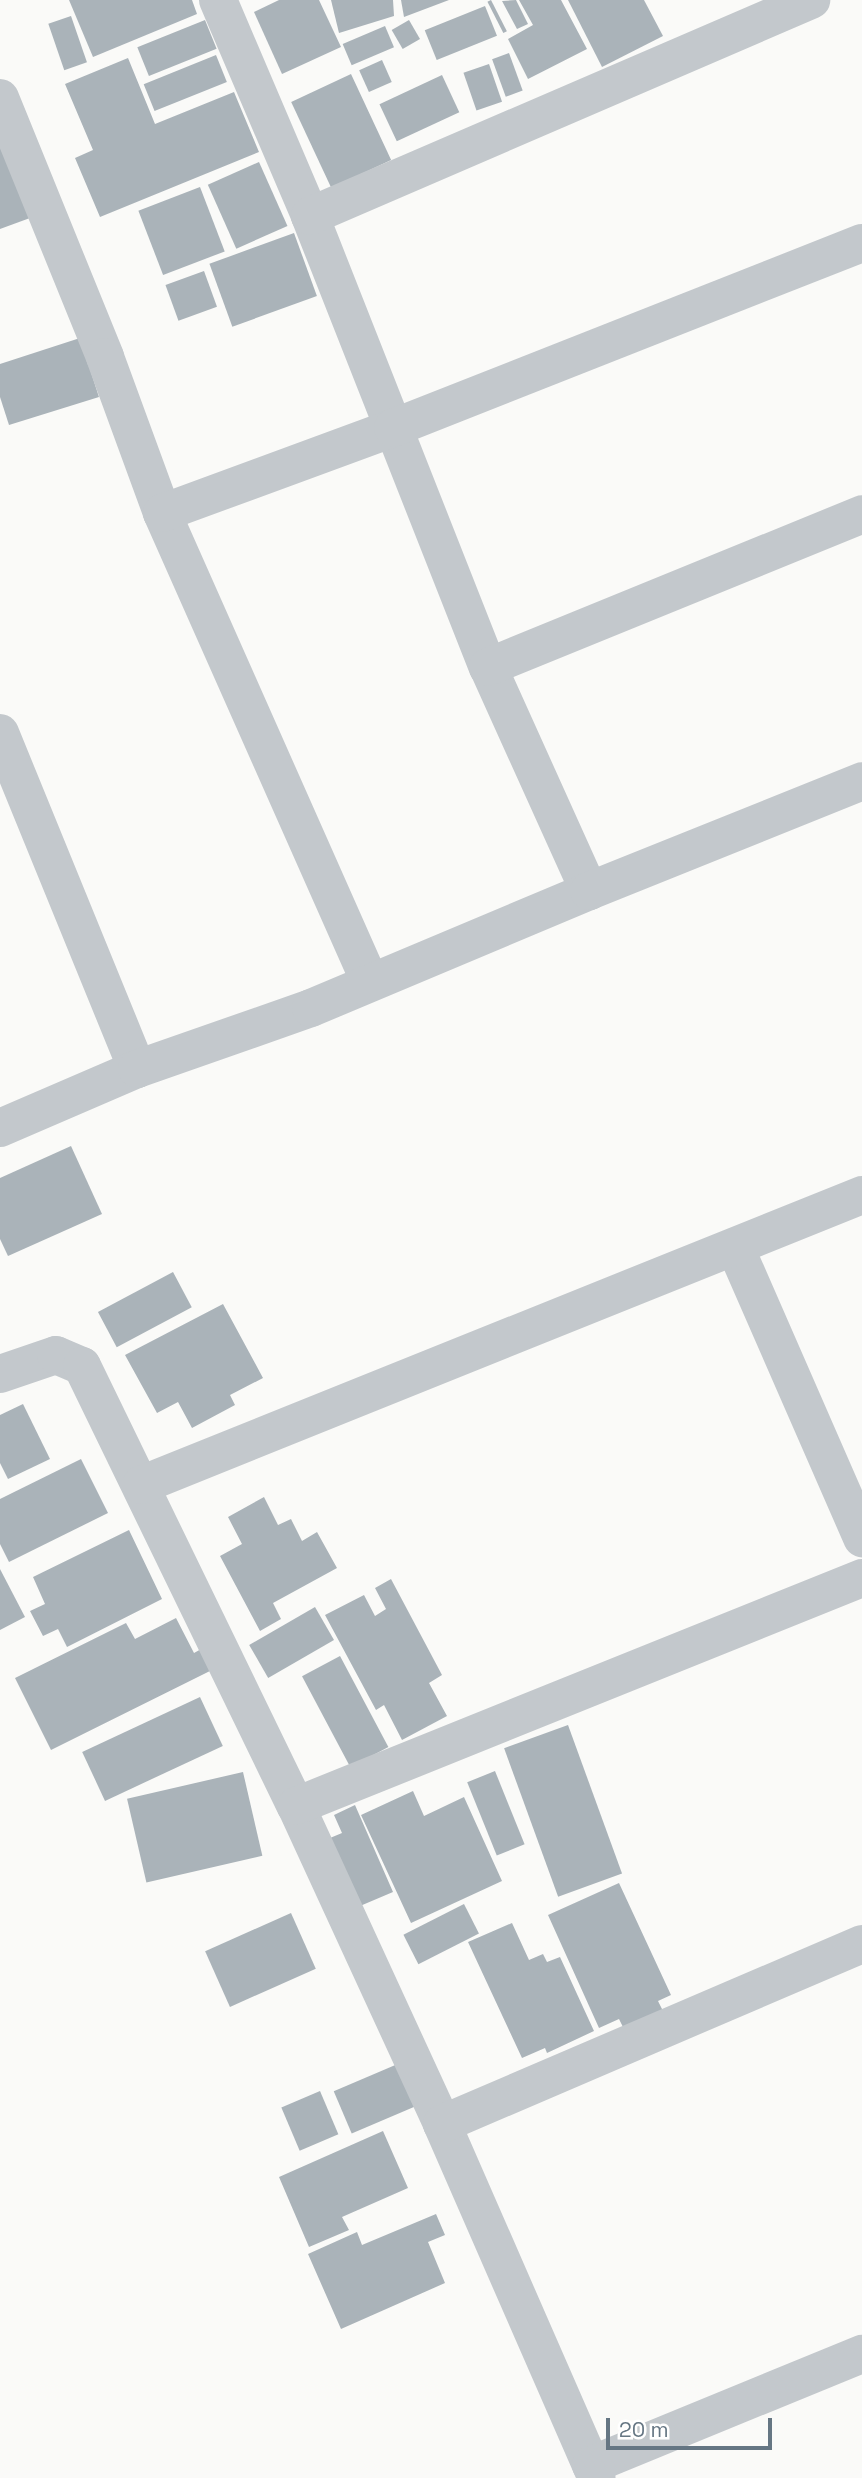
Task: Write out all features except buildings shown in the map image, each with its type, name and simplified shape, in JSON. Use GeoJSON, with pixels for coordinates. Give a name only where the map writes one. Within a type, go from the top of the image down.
{"type":"FeatureCollection","features":[{"type":"Feature","properties":{"kind":"street"},"geometry":{"type":"LineString","coordinates":[[218,0],[310,216],[488,667],[589,891]]}},
{"type":"Feature","properties":{"kind":"street"},"geometry":{"type":"LineString","coordinates":[[310,216],[811,0]]}},
{"type":"Feature","properties":{"kind":"street"},"geometry":{"type":"LineString","coordinates":[[0,98],[105,357],[162,513],[370,982]]}},
{"type":"Feature","properties":{"kind":"street"},"geometry":{"type":"LineString","coordinates":[[162,513],[393,428],[862,243]]}},
{"type":"Feature","properties":{"kind":"street"},"geometry":{"type":"LineString","coordinates":[[488,667],[862,513]]}},
{"type":"Feature","properties":{"kind":"street"},"geometry":{"type":"LineString","coordinates":[[0,733],[137,1069]]}},
{"type":"Feature","properties":{"kind":"street"},"geometry":{"type":"LineString","coordinates":[[0,1128],[137,1069],[311,1008],[589,891],[862,781]]}},
{"type":"Feature","properties":{"kind":"street"},"geometry":{"type":"LineString","coordinates":[[141,1485],[862,1195]]}},
{"type":"Feature","properties":{"kind":"street"},"geometry":{"type":"LineString","coordinates":[[735,1247],[862,1538]]}},
{"type":"Feature","properties":{"kind":"street"},"geometry":{"type":"LineString","coordinates":[[3,1364],[56,1355],[82,1366],[296,1806],[442,2124],[594,2471],[862,2354]]}},
{"type":"Feature","properties":{"kind":"street"},"geometry":{"type":"LineString","coordinates":[[296,1806],[862,1578]]}},
{"type":"Feature","properties":{"kind":"street"},"geometry":{"type":"LineString","coordinates":[[442,2124],[862,1944]]}}]}
